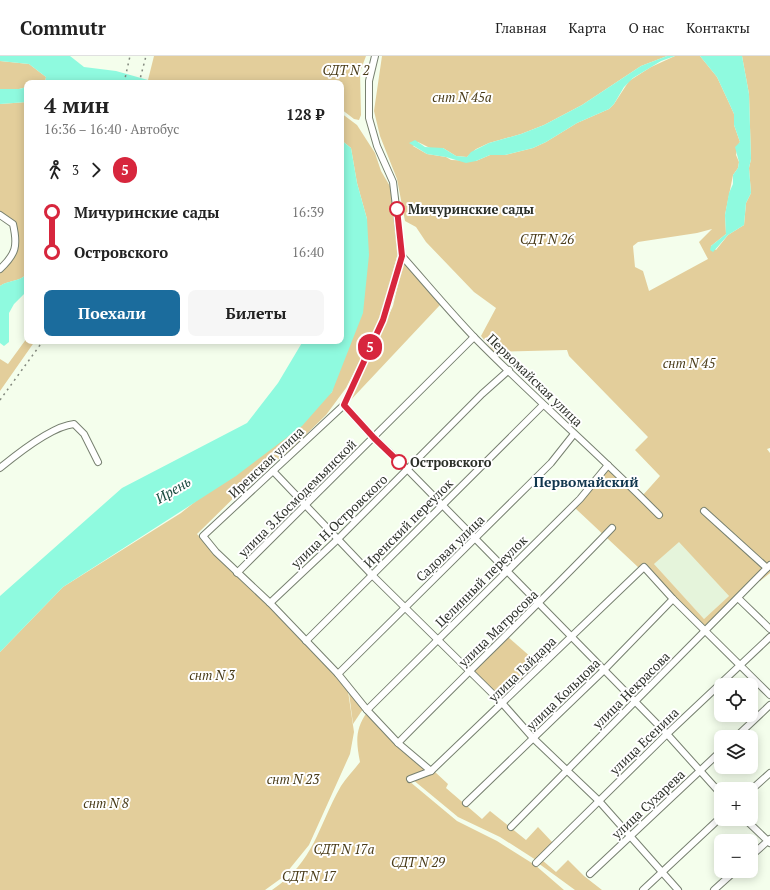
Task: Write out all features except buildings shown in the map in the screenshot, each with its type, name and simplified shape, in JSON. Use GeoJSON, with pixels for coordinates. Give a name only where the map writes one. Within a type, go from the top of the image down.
{"type":"FeatureCollection","features":[{"type":"Feature","properties":{"kind":"street"},"geometry":{"type":"LineString","coordinates":[[375,56],[369,81],[369,118],[377,146],[392,182],[402,256],[383,320],[344,405],[374,438],[408,470],[475,540],[635,701],[714,786]]}},
{"type":"Feature","properties":{"kind":"street"},"geometry":{"type":"LineString","coordinates":[[0,269],[10,259],[15,251],[16,236],[13,224],[2,216]]}},
{"type":"Feature","properties":{"kind":"street","name":"Первомайская улица"},"geometry":{"type":"LineString","coordinates":[[402,256],[474,337],[658,515]]}},
{"type":"Feature","properties":{"kind":"street","name":"улица З.Космодемьянской"},"geometry":{"type":"LineString","coordinates":[[237,573],[474,337]]}},
{"type":"Feature","properties":{"kind":"street","name":"улица Н.Островского"},"geometry":{"type":"LineString","coordinates":[[270,603],[408,470],[482,394],[509,370]]}},
{"type":"Feature","properties":{"kind":"street","name":"Иренская улица"},"geometry":{"type":"LineString","coordinates":[[237,573],[216,552],[203,536],[344,405]]}},
{"type":"Feature","properties":{"kind":"street","name":"Иренский переулок"},"geometry":{"type":"LineString","coordinates":[[306,641],[543,405]]}},
{"type":"Feature","properties":{"kind":"street"},"geometry":{"type":"LineString","coordinates":[[0,468],[21,452],[62,427],[74,424],[84,434],[98,462]]}},
{"type":"Feature","properties":{"kind":"street","name":"Садовая улица"},"geometry":{"type":"LineString","coordinates":[[338,674],[475,540],[551,463],[574,434]]}},
{"type":"Feature","properties":{"kind":"street","name":"Целинный переулок"},"geometry":{"type":"LineString","coordinates":[[367,710],[580,499],[608,465]]}},
{"type":"Feature","properties":{"kind":"street"},"geometry":{"type":"LineString","coordinates":[[273,471],[372,574],[503,704],[533,738],[599,801],[678,890]]}},
{"type":"Feature","properties":{"kind":"street"},"geometry":{"type":"LineString","coordinates":[[704,511],[768,567]]}},
{"type":"Feature","properties":{"kind":"street","name":"улица Матросова"},"geometry":{"type":"LineString","coordinates":[[398,743],[469,671],[539,604],[612,528]]}},
{"type":"Feature","properties":{"kind":"street","name":"улица Гайдара"},"geometry":{"type":"LineString","coordinates":[[410,778],[431,771],[503,704],[571,636],[644,567],[673,599]]}},
{"type":"Feature","properties":{"kind":"street","name":"улица Некрасова"},"geometry":{"type":"LineString","coordinates":[[511,827],[566,769],[768,567]]}},
{"type":"Feature","properties":{"kind":"street"},"geometry":{"type":"LineString","coordinates":[[237,573],[270,603],[338,674],[367,710],[398,743],[431,771]]}},
{"type":"Feature","properties":{"kind":"street"},"geometry":{"type":"LineString","coordinates":[[738,598],[770,629]]}},
{"type":"Feature","properties":{"kind":"street"},"geometry":{"type":"LineString","coordinates":[[673,599],[770,695]]}},
{"type":"Feature","properties":{"kind":"street","name":"улица Кольцова"},"geometry":{"type":"LineString","coordinates":[[466,803],[604,670],[673,599]]}},
{"type":"Feature","properties":{"kind":"street","name":"улица Есенина"},"geometry":{"type":"LineString","coordinates":[[536,863],[667,734],[770,637]]}},
{"type":"Feature","properties":{"kind":"street"},"geometry":{"type":"LineString","coordinates":[[744,730],[770,706]]}},
{"type":"Feature","properties":{"kind":"street","name":"улица Сухарева"},"geometry":{"type":"LineString","coordinates":[[590,874],[714,758]]}},
{"type":"Feature","properties":{"kind":"street"},"geometry":{"type":"LineString","coordinates":[[758,784],[770,773]]}},
{"type":"Feature","properties":{"kind":"street"},"geometry":{"type":"LineString","coordinates":[[643,890],[714,824]]}},
{"type":"Feature","properties":{"kind":"street"},"geometry":{"type":"LineString","coordinates":[[753,826],[769,841],[758,850]]}},
{"type":"Feature","properties":{"kind":"street"},"geometry":{"type":"LineString","coordinates":[[714,890],[727,878]]}},
{"type":"Feature","properties":{"kind":"shaded area"},"geometry":{"type":"Polygon","coordinates":[[[679,541],[729,596],[704,619],[654,564],[679,541]]]}},
{"type":"Feature","properties":{"kind":"green space","name":"СДТ N 2"},"geometry":{"type":"Polygon","coordinates":[[[154,56],[366,56],[360,72],[361,115],[359,120],[354,119],[344,111],[344,80],[148,80],[154,56]]]}},
{"type":"Feature","properties":{"kind":"green space"},"geometry":{"type":"Polygon","coordinates":[[[382,56],[667,56],[641,66],[582,105],[544,125],[521,134],[489,143],[476,149],[467,157],[456,156],[443,148],[430,148],[418,142],[413,146],[427,154],[446,157],[451,160],[476,161],[490,155],[505,155],[533,148],[546,142],[577,123],[609,109],[629,81],[651,67],[675,56],[700,56],[717,77],[734,114],[734,125],[740,142],[736,155],[739,162],[738,168],[733,175],[725,215],[726,234],[711,246],[716,250],[728,235],[744,225],[746,203],[751,193],[749,168],[751,159],[749,94],[742,56],[770,56],[770,448],[767,449],[770,453],[770,573],[760,581],[758,579],[707,631],[644,564],[639,568],[575,508],[608,467],[643,495],[660,476],[635,450],[648,437],[569,356],[567,350],[494,352],[481,336],[496,308],[474,292],[426,242],[416,227],[405,221],[397,179],[380,136],[374,111],[382,56]],[[712,229],[697,233],[638,242],[633,246],[635,267],[643,271],[649,291],[708,259],[699,242],[712,229]],[[679,542],[654,564],[704,619],[729,596],[679,542]]]}},
{"type":"Feature","properties":{"kind":"green space"},"geometry":{"type":"Polygon","coordinates":[[[0,61],[29,64],[46,77],[45,80],[24,80],[24,88],[0,89],[0,61]]]}},
{"type":"Feature","properties":{"kind":"green space"},"geometry":{"type":"Polygon","coordinates":[[[24,102],[24,277],[0,286],[0,272],[11,260],[14,223],[0,216],[0,104],[24,102]]]}},
{"type":"Feature","properties":{"kind":"green space"},"geometry":{"type":"Polygon","coordinates":[[[344,115],[357,125],[375,153],[381,171],[391,188],[392,202],[397,217],[398,253],[379,323],[346,388],[326,415],[290,450],[254,478],[197,534],[305,642],[348,691],[354,732],[350,754],[309,845],[283,877],[265,890],[0,890],[0,652],[63,587],[181,513],[332,392],[342,344],[344,344],[344,333],[367,219],[357,183],[351,148],[344,142],[344,115]]]}},
{"type":"Feature","properties":{"kind":"green space"},"geometry":{"type":"Polygon","coordinates":[[[404,259],[440,305],[346,405],[358,383],[393,306],[404,259]]]}},
{"type":"Feature","properties":{"kind":"green space"},"geometry":{"type":"Polygon","coordinates":[[[24,342],[24,344],[33,344],[0,391],[0,359],[8,364],[24,342]]]}},
{"type":"Feature","properties":{"kind":"green space"},"geometry":{"type":"Polygon","coordinates":[[[508,637],[540,665],[503,701],[471,671],[508,637]]]}},
{"type":"Feature","properties":{"kind":"green space"},"geometry":{"type":"Polygon","coordinates":[[[349,693],[363,709],[353,724],[349,693]]]}},
{"type":"Feature","properties":{"kind":"green space"},"geometry":{"type":"Polygon","coordinates":[[[367,712],[427,771],[409,781],[457,821],[497,841],[535,865],[564,890],[272,890],[298,867],[314,843],[341,786],[360,762],[357,742],[358,730],[367,712]]]}},
{"type":"Feature","properties":{"kind":"green space"},"geometry":{"type":"Polygon","coordinates":[[[434,771],[448,784],[446,788],[482,819],[490,811],[526,840],[538,827],[553,843],[536,860],[500,837],[458,817],[412,779],[434,771]]]}},
{"type":"Feature","properties":{"kind":"green space"},"geometry":{"type":"Polygon","coordinates":[[[542,860],[556,872],[568,860],[584,876],[602,890],[575,890],[538,863],[542,860]]]}},
{"type":"Feature","properties":{"kind":"water"},"geometry":{"type":"Polygon","coordinates":[[[0,56],[70,56],[84,67],[116,71],[148,80],[45,80],[46,77],[29,64],[0,61],[0,56]]]}},
{"type":"Feature","properties":{"kind":"water"},"geometry":{"type":"Polygon","coordinates":[[[667,56],[675,56],[661,61],[633,78],[624,87],[614,104],[609,109],[577,123],[546,142],[533,148],[505,155],[490,155],[476,161],[466,163],[446,157],[427,154],[409,143],[415,140],[425,147],[443,148],[456,156],[467,157],[471,152],[489,143],[521,134],[544,125],[582,105],[641,66],[667,56]]]}},
{"type":"Feature","properties":{"kind":"water"},"geometry":{"type":"Polygon","coordinates":[[[700,56],[742,56],[749,94],[751,159],[749,168],[751,193],[746,203],[744,225],[728,235],[713,252],[710,250],[711,246],[726,234],[725,215],[729,193],[733,184],[733,175],[738,168],[739,162],[735,147],[740,142],[734,125],[734,114],[717,77],[700,56]]]}},
{"type":"Feature","properties":{"kind":"water"},"geometry":{"type":"Polygon","coordinates":[[[24,88],[24,102],[0,104],[0,89],[24,88]]]}},
{"type":"Feature","properties":{"kind":"water","name":"Ирень"},"geometry":{"type":"Polygon","coordinates":[[[344,142],[351,148],[357,183],[367,219],[369,255],[363,313],[332,392],[302,426],[236,476],[63,587],[0,652],[0,596],[122,488],[247,423],[278,383],[301,344],[344,344],[344,142]]]}},
{"type":"Feature","properties":{"kind":"water"},"geometry":{"type":"Polygon","coordinates":[[[24,277],[24,294],[14,304],[9,313],[9,342],[4,346],[0,343],[0,286],[24,277]]]}},
{"type":"Feature","properties":{"kind":"railway"},"geometry":{"type":"LineString","coordinates":[[125,80],[130,56]]}},
{"type":"Feature","properties":{"kind":"railway"},"geometry":{"type":"LineString","coordinates":[[140,80],[146,56]]}},
{"type":"Feature","properties":{"kind":"railway"},"geometry":{"type":"LineString","coordinates":[[0,400],[41,344]]}},
{"type":"Feature","properties":{"kind":"bus line","name":"5"},"geometry":{"type":"LineString","coordinates":[[397,209],[402,256],[383,320],[344,405],[374,438],[399,462]]}},
{"type":"Feature","properties":{"kind":"place","name":"Мичуринские сады"},"geometry":{"type":"Point","coordinates":[397,209]}},
{"type":"Feature","properties":{"kind":"place","name":"Островского"},"geometry":{"type":"Point","coordinates":[399,462]}},
{"type":"Feature","properties":{"kind":"district","name":"Первомайский"},"geometry":{"type":"Point","coordinates":[586,482]}},
{"type":"Feature","properties":{"kind":"park label","name":"снт N 45а"},"geometry":{"type":"Point","coordinates":[462,97]}},
{"type":"Feature","properties":{"kind":"park label","name":"СДТ N 26"},"geometry":{"type":"Point","coordinates":[547,239]}},
{"type":"Feature","properties":{"kind":"park label","name":"снт N 45"},"geometry":{"type":"Point","coordinates":[689,363]}},
{"type":"Feature","properties":{"kind":"park label","name":"снт N 3"},"geometry":{"type":"Point","coordinates":[212,675]}},
{"type":"Feature","properties":{"kind":"park label","name":"снт N 23"},"geometry":{"type":"Point","coordinates":[293,779]}},
{"type":"Feature","properties":{"kind":"park label","name":"снт N 8"},"geometry":{"type":"Point","coordinates":[106,803]}},
{"type":"Feature","properties":{"kind":"park label","name":"СДТ N 17а"},"geometry":{"type":"Point","coordinates":[344,849]}},
{"type":"Feature","properties":{"kind":"park label","name":"СДТ N 29"},"geometry":{"type":"Point","coordinates":[418,862]}},
{"type":"Feature","properties":{"kind":"park label","name":"СДТ N 17"},"geometry":{"type":"Point","coordinates":[309,876]}}]}
